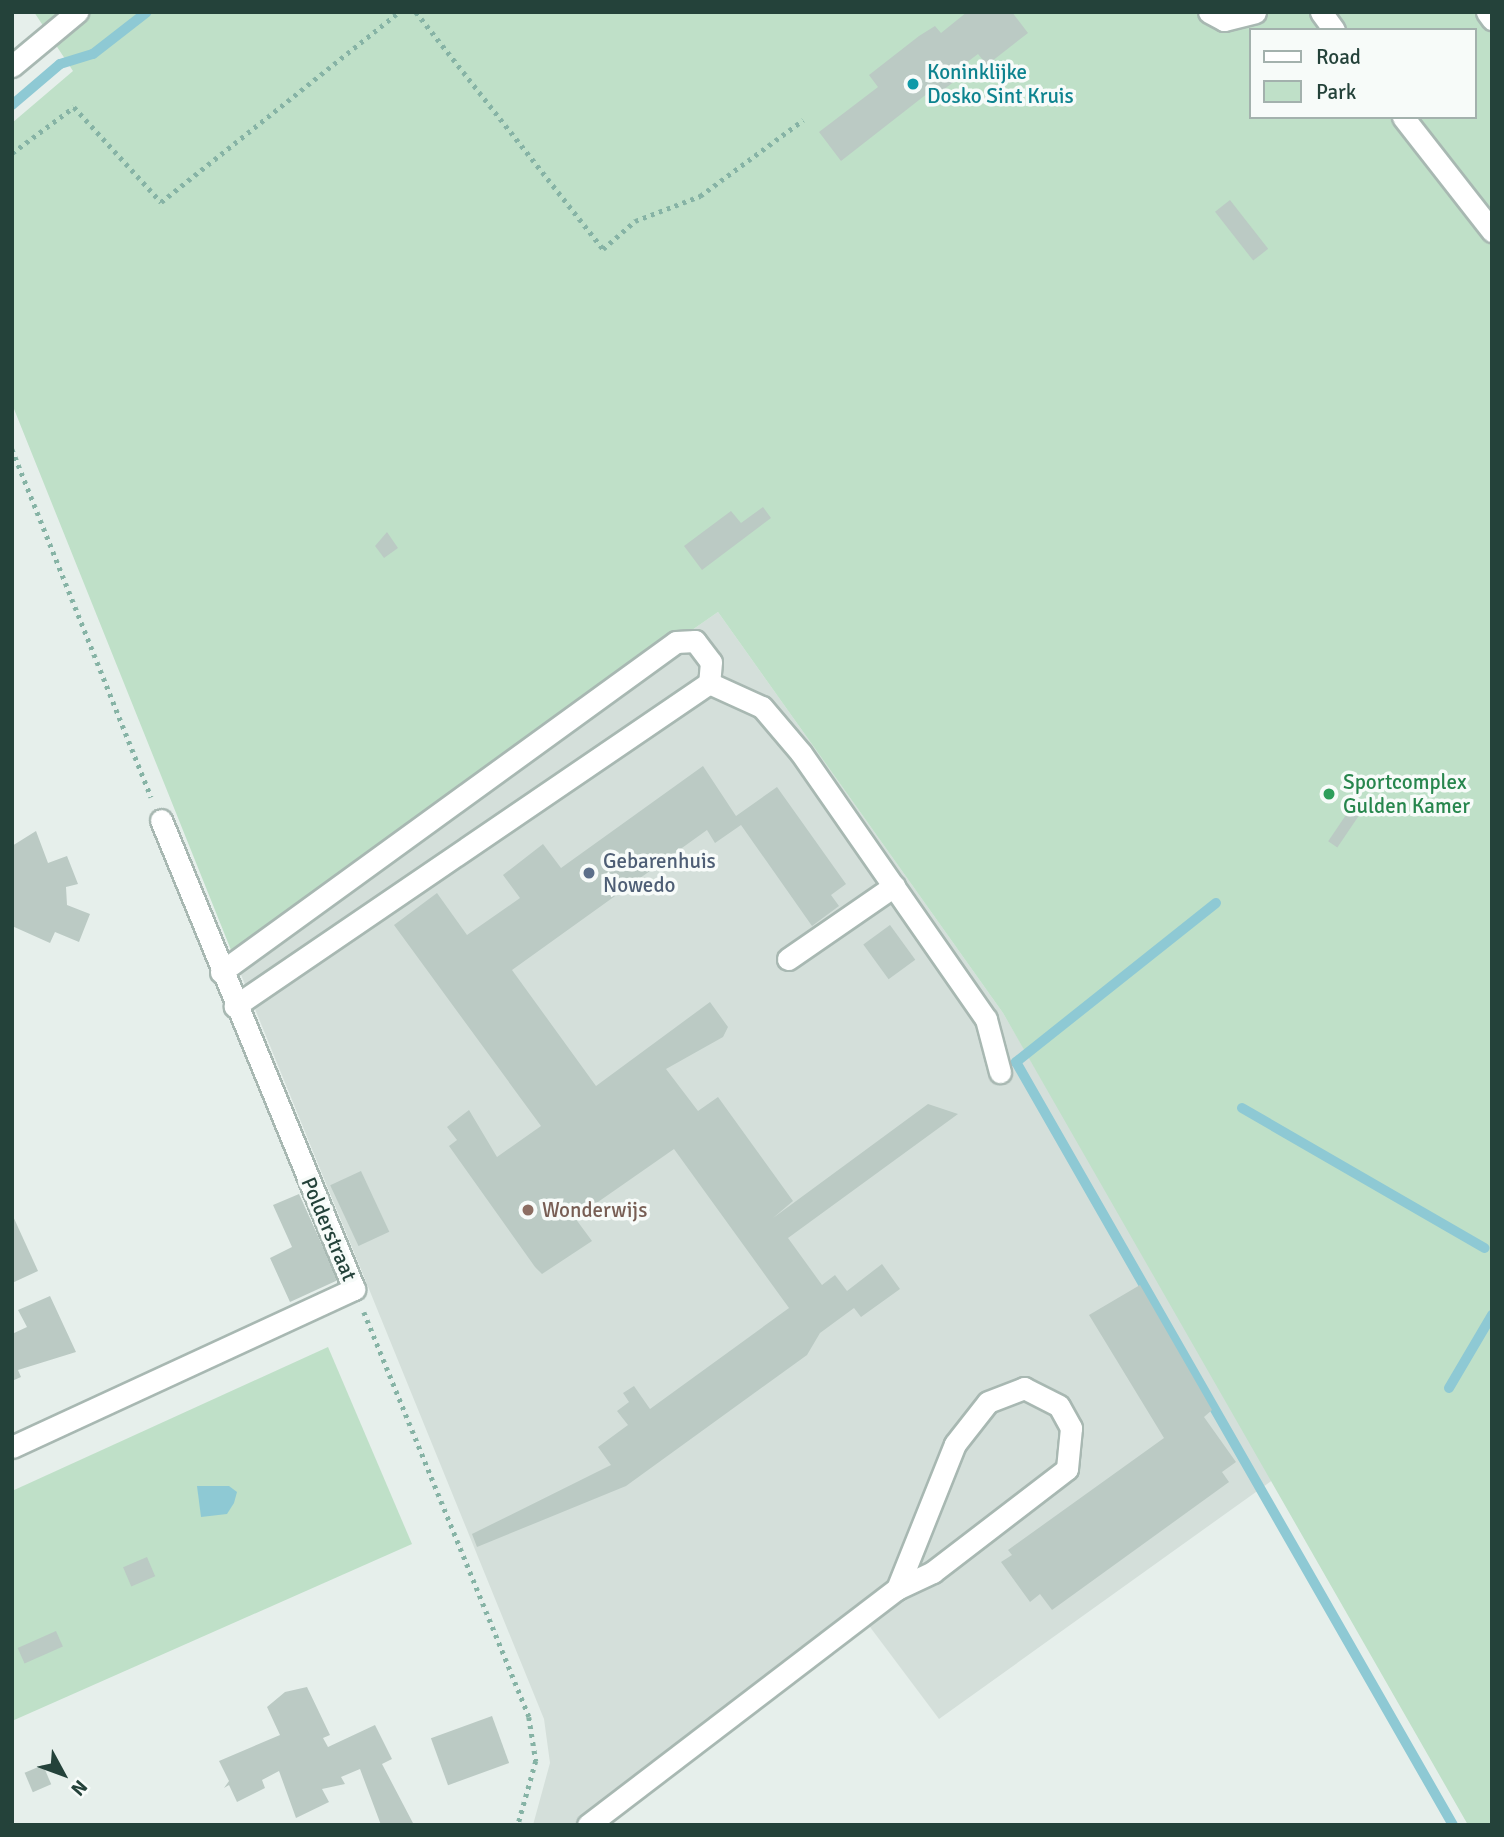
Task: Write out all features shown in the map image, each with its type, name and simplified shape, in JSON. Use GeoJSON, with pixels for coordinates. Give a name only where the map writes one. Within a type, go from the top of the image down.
{"type":"FeatureCollection","features":[{"type":"Feature","properties":{"kind":"street"},"geometry":{"type":"LineString","coordinates":[[12,66],[77,12]]}},
{"type":"Feature","properties":{"kind":"street"},"geometry":{"type":"LineString","coordinates":[[1209,12],[1224,20],[1255,12]]}},
{"type":"Feature","properties":{"kind":"street"},"geometry":{"type":"LineString","coordinates":[[1321,12],[1333,28]]}},
{"type":"Feature","properties":{"kind":"street"},"geometry":{"type":"LineString","coordinates":[[1487,12],[1492,19]]}},
{"type":"Feature","properties":{"kind":"street"},"geometry":{"type":"LineString","coordinates":[[1405,119],[1492,231]]}},
{"type":"Feature","properties":{"kind":"street"},"geometry":{"type":"LineString","coordinates":[[221,972],[676,642],[695,641],[711,662],[709,683]]}},
{"type":"Feature","properties":{"kind":"street"},"geometry":{"type":"LineString","coordinates":[[709,683],[762,707],[894,886],[986,1019],[1000,1072]]}},
{"type":"Feature","properties":{"kind":"street"},"geometry":{"type":"LineString","coordinates":[[235,1006],[709,683]]}},
{"type":"Feature","properties":{"kind":"street","name":"Polderstraat"},"geometry":{"type":"LineString","coordinates":[[12,1447],[354,1289],[221,972],[161,820]]}},
{"type":"Feature","properties":{"kind":"street"},"geometry":{"type":"LineString","coordinates":[[788,959],[894,886]]}},
{"type":"Feature","properties":{"kind":"street"},"geometry":{"type":"LineString","coordinates":[[587,1825],[897,1589],[944,1564],[1067,1469],[1072,1428],[1059,1406],[1024,1388],[988,1402],[955,1444],[897,1589]]}},
{"type":"Feature","properties":{"kind":"path"},"geometry":{"type":"LineString","coordinates":[[12,153],[74,107],[161,202],[399,12]]}},
{"type":"Feature","properties":{"kind":"path"},"geometry":{"type":"LineString","coordinates":[[416,12],[603,249],[635,221],[700,196],[803,120]]}},
{"type":"Feature","properties":{"kind":"path"},"geometry":{"type":"LineString","coordinates":[[12,449],[161,820]]}},
{"type":"Feature","properties":{"kind":"path"},"geometry":{"type":"LineString","coordinates":[[354,1289],[529,1717],[536,1761],[518,1825]]}},
{"type":"Feature","properties":{"kind":"shaded area"},"geometry":{"type":"Polygon","coordinates":[[[718,612],[1003,1013],[1274,1479],[939,1719],[867,1623],[601,1825],[533,1825],[550,1763],[544,1719],[231,950],[718,612]]]}},
{"type":"Feature","properties":{"kind":"green space","name":"Sportcomplex Gulden Kamer"},"geometry":{"type":"Polygon","coordinates":[[[34,12],[1492,12],[1492,1825],[1468,1825],[1003,1013],[718,612],[231,950],[12,404],[12,123],[73,71],[34,12]]]}},
{"type":"Feature","properties":{"kind":"green space"},"geometry":{"type":"Polygon","coordinates":[[[328,1347],[412,1544],[12,1721],[12,1491],[328,1347]]]}},
{"type":"Feature","properties":{"kind":"water"},"geometry":{"type":"Polygon","coordinates":[[[197,1486],[229,1486],[237,1492],[227,1514],[201,1517],[197,1486]]]}},
{"type":"Feature","properties":{"kind":"building","name":"Koninklijke Dosko Sint Kruis"},"geometry":{"type":"Polygon","coordinates":[[[967,12],[1012,12],[1028,33],[987,65],[978,54],[950,75],[955,81],[932,98],[928,93],[841,161],[819,132],[878,87],[869,75],[919,36],[935,26],[941,33],[967,12]]]}},
{"type":"Feature","properties":{"kind":"building"},"geometry":{"type":"Polygon","coordinates":[[[1230,200],[1268,249],[1253,261],[1215,212],[1230,200]]]}},
{"type":"Feature","properties":{"kind":"building"},"geometry":{"type":"Polygon","coordinates":[[[763,507],[771,518],[702,570],[684,546],[731,511],[741,523],[763,507]]]}},
{"type":"Feature","properties":{"kind":"building"},"geometry":{"type":"Polygon","coordinates":[[[387,532],[398,548],[384,558],[375,546],[387,532]]]}},
{"type":"Feature","properties":{"kind":"building"},"geometry":{"type":"Polygon","coordinates":[[[703,766],[736,816],[777,787],[846,884],[831,895],[839,906],[812,926],[741,825],[715,843],[707,830],[512,970],[596,1086],[710,1002],[728,1027],[723,1037],[666,1069],[698,1111],[718,1097],[793,1201],[773,1218],[928,1104],[958,1114],[788,1238],[822,1285],[835,1275],[847,1291],[882,1264],[900,1289],[861,1317],[854,1308],[820,1333],[807,1355],[626,1486],[477,1547],[472,1534],[611,1465],[598,1447],[628,1425],[617,1411],[629,1402],[623,1393],[634,1386],[650,1409],[789,1308],[674,1149],[575,1218],[592,1241],[542,1274],[449,1146],[457,1140],[447,1127],[469,1110],[497,1157],[541,1126],[394,925],[437,893],[467,935],[520,898],[503,875],[543,844],[561,868],[703,766]]]}},
{"type":"Feature","properties":{"kind":"building"},"geometry":{"type":"Polygon","coordinates":[[[1350,809],[1359,815],[1337,847],[1328,841],[1350,809]]]}},
{"type":"Feature","properties":{"kind":"building"},"geometry":{"type":"Polygon","coordinates":[[[36,831],[48,863],[67,856],[78,884],[66,887],[67,905],[90,914],[79,942],[55,932],[50,943],[12,926],[12,846],[36,831]]]}},
{"type":"Feature","properties":{"kind":"building"},"geometry":{"type":"Polygon","coordinates":[[[890,925],[915,960],[889,979],[863,944],[890,925]]]}},
{"type":"Feature","properties":{"kind":"building"},"geometry":{"type":"Polygon","coordinates":[[[361,1171],[389,1232],[359,1246],[330,1185],[361,1171]]]}},
{"type":"Feature","properties":{"kind":"building"},"geometry":{"type":"Polygon","coordinates":[[[299,1194],[338,1280],[290,1302],[270,1258],[292,1247],[273,1205],[299,1194]]]}},
{"type":"Feature","properties":{"kind":"building"},"geometry":{"type":"Polygon","coordinates":[[[12,1214],[38,1271],[12,1283],[12,1214]]]}},
{"type":"Feature","properties":{"kind":"building"},"geometry":{"type":"Polygon","coordinates":[[[1140,1285],[1212,1410],[1204,1417],[1236,1462],[1222,1472],[1229,1482],[1052,1610],[1040,1594],[1030,1602],[1001,1562],[1012,1555],[1008,1550],[1164,1438],[1089,1315],[1140,1285]]]}},
{"type":"Feature","properties":{"kind":"building"},"geometry":{"type":"Polygon","coordinates":[[[50,1296],[76,1352],[18,1370],[21,1377],[12,1381],[12,1334],[27,1327],[18,1310],[50,1296]]]}},
{"type":"Feature","properties":{"kind":"building"},"geometry":{"type":"Polygon","coordinates":[[[147,1557],[155,1576],[131,1586],[123,1567],[147,1557]]]}},
{"type":"Feature","properties":{"kind":"building"},"geometry":{"type":"Polygon","coordinates":[[[56,1631],[63,1647],[25,1664],[18,1648],[56,1631]]]}},
{"type":"Feature","properties":{"kind":"building"},"geometry":{"type":"Polygon","coordinates":[[[307,1687],[330,1735],[323,1738],[328,1747],[375,1725],[392,1759],[382,1764],[414,1825],[381,1825],[360,1769],[341,1777],[345,1784],[322,1789],[329,1802],[296,1818],[279,1771],[262,1780],[265,1788],[237,1802],[229,1785],[224,1788],[229,1781],[219,1761],[280,1735],[267,1707],[285,1692],[307,1687]]]}},
{"type":"Feature","properties":{"kind":"building"},"geometry":{"type":"Polygon","coordinates":[[[492,1716],[509,1763],[448,1785],[431,1738],[492,1716]]]}},
{"type":"Feature","properties":{"kind":"building"},"geometry":{"type":"Polygon","coordinates":[[[43,1765],[51,1784],[33,1792],[25,1773],[43,1765]]]}},
{"type":"Feature","properties":{"kind":"waterway"},"geometry":{"type":"LineString","coordinates":[[12,105],[60,64],[93,54],[147,12]]}},
{"type":"Feature","properties":{"kind":"waterway"},"geometry":{"type":"LineString","coordinates":[[1216,903],[1016,1062],[1453,1825]]}},
{"type":"Feature","properties":{"kind":"waterway"},"geometry":{"type":"LineString","coordinates":[[1242,1108],[1484,1248]]}},
{"type":"Feature","properties":{"kind":"waterway"},"geometry":{"type":"LineString","coordinates":[[1449,1388],[1492,1315]]}},
{"type":"Feature","properties":{"kind":"place","name":"Koninklijke Dosko Sint Kruis"},"geometry":{"type":"Point","coordinates":[913,84]}},
{"type":"Feature","properties":{"kind":"place","name":"Sportcomplex Gulden Kamer"},"geometry":{"type":"Point","coordinates":[1329,794]}},
{"type":"Feature","properties":{"kind":"place","name":"Gebarenhuis Nowedo"},"geometry":{"type":"Point","coordinates":[589,873]}},
{"type":"Feature","properties":{"kind":"place","name":"Wonderwijs"},"geometry":{"type":"Point","coordinates":[528,1210]}}]}
